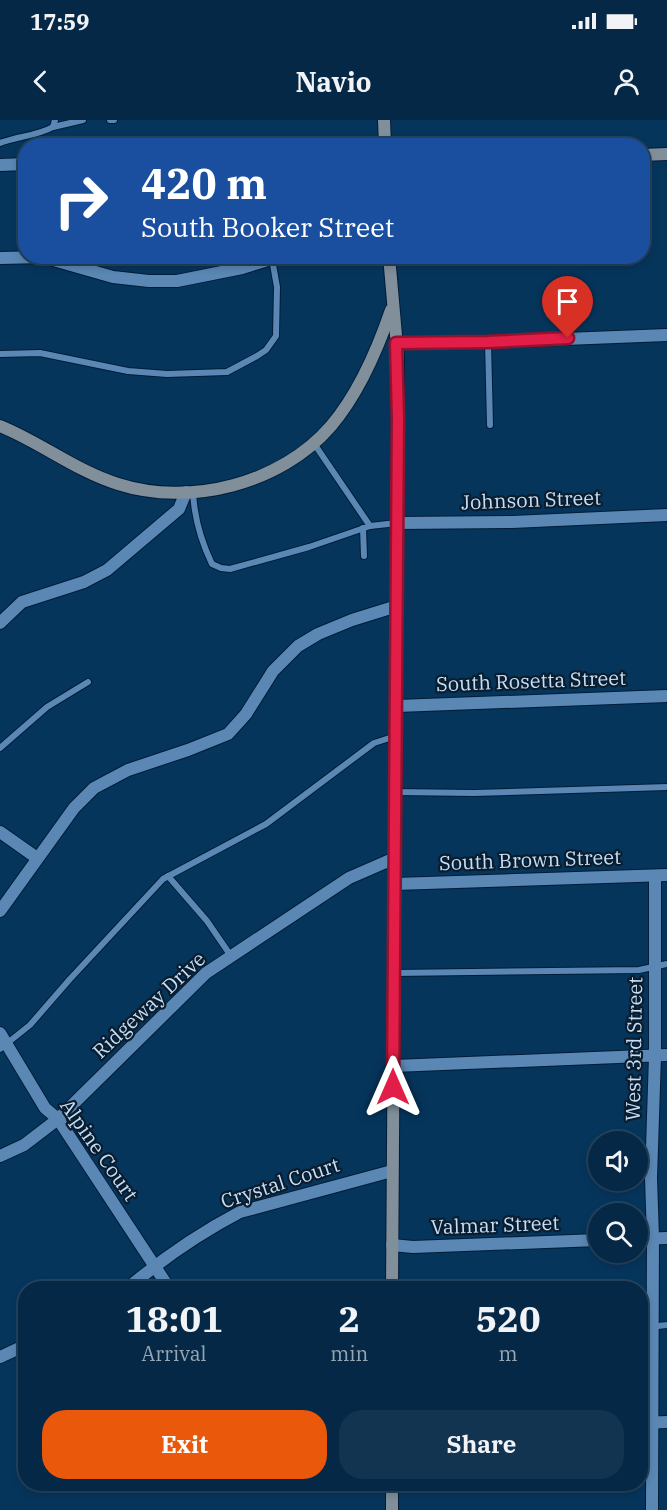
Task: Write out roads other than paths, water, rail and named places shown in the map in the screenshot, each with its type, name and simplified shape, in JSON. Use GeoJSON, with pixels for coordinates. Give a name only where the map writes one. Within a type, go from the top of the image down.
{"type":"FeatureCollection","features":[{"type":"Feature","properties":{"kind":"main road"},"geometry":{"type":"LineString","coordinates":[[384,120],[385,138]]}},
{"type":"Feature","properties":{"kind":"main road"},"geometry":{"type":"LineString","coordinates":[[650,155],[667,154]]}},
{"type":"Feature","properties":{"kind":"main road"},"geometry":{"type":"LineString","coordinates":[[390,264],[396,343],[397,523],[392,1281]]}},
{"type":"Feature","properties":{"kind":"main road"},"geometry":{"type":"LineString","coordinates":[[0,426],[116,483],[151,491],[189,492],[223,488],[279,466],[314,442],[330,427],[360,383],[393,303]]}},
{"type":"Feature","properties":{"kind":"main road"},"geometry":{"type":"LineString","coordinates":[[392,1491],[392,1510]]}},
{"type":"Feature","properties":{"kind":"street"},"geometry":{"type":"LineString","coordinates":[[0,165],[18,164]]}},
{"type":"Feature","properties":{"kind":"street"},"geometry":{"type":"LineString","coordinates":[[0,258],[18,258]]}},
{"type":"Feature","properties":{"kind":"street"},"geometry":{"type":"LineString","coordinates":[[68,264],[113,277],[177,281],[201,278],[256,264]]}},
{"type":"Feature","properties":{"kind":"street"},"geometry":{"type":"LineString","coordinates":[[396,343],[667,335]]}},
{"type":"Feature","properties":{"kind":"street"},"geometry":{"type":"LineString","coordinates":[[0,623],[22,602],[84,582],[107,570],[179,509],[189,492]]}},
{"type":"Feature","properties":{"kind":"street","name":"Johnson Street"},"geometry":{"type":"LineString","coordinates":[[397,523],[512,522],[667,515]]}},
{"type":"Feature","properties":{"kind":"street"},"geometry":{"type":"LineString","coordinates":[[0,911],[74,808],[94,788],[128,770],[228,734],[246,714],[273,671],[298,646],[318,634],[352,620],[397,606]]}},
{"type":"Feature","properties":{"kind":"street","name":"South Rosetta Street"},"geometry":{"type":"LineString","coordinates":[[397,706],[667,696]]}},
{"type":"Feature","properties":{"kind":"street"},"geometry":{"type":"LineString","coordinates":[[0,832],[37,858]]}},
{"type":"Feature","properties":{"kind":"street","name":"Ridgeway Drive"},"geometry":{"type":"LineString","coordinates":[[0,1156],[24,1145],[58,1119],[206,973],[349,878],[395,858]]}},
{"type":"Feature","properties":{"kind":"street","name":"South Brown Street"},"geometry":{"type":"LineString","coordinates":[[395,884],[661,875]]}},
{"type":"Feature","properties":{"kind":"street","name":"West 3rd Street"},"geometry":{"type":"LineString","coordinates":[[648,1302],[653,1238],[651,1178],[661,1055],[661,875]]}},
{"type":"Feature","properties":{"kind":"street","name":"Alpine Court"},"geometry":{"type":"LineString","coordinates":[[2,1042],[45,1108],[58,1119],[165,1281]]}},
{"type":"Feature","properties":{"kind":"street"},"geometry":{"type":"LineString","coordinates":[[393,1066],[661,1055]]}},
{"type":"Feature","properties":{"kind":"street","name":"Crystal Court"},"geometry":{"type":"LineString","coordinates":[[136,1281],[155,1265],[240,1212],[392,1171]]}},
{"type":"Feature","properties":{"kind":"street"},"geometry":{"type":"LineString","coordinates":[[648,1238],[667,1238]]}},
{"type":"Feature","properties":{"kind":"street","name":"Valmar Street"},"geometry":{"type":"LineString","coordinates":[[392,1245],[413,1247],[588,1240]]}},
{"type":"Feature","properties":{"kind":"street"},"geometry":{"type":"LineString","coordinates":[[0,1356],[18,1348]]}},
{"type":"Feature","properties":{"kind":"street"},"geometry":{"type":"LineString","coordinates":[[648,1423],[667,1422]]}},
{"type":"Feature","properties":{"kind":"street","name":"West 3rd Street"},"geometry":{"type":"LineString","coordinates":[[648,1452],[652,1510]]}},
{"type":"Feature","properties":{"kind":"lane"},"geometry":{"type":"LineString","coordinates":[[0,143],[42,133],[54,123],[82,120]]}},
{"type":"Feature","properties":{"kind":"lane"},"geometry":{"type":"LineString","coordinates":[[0,354],[40,353],[128,371],[167,374],[227,372],[266,350],[276,336],[276,264]]}},
{"type":"Feature","properties":{"kind":"lane"},"geometry":{"type":"LineString","coordinates":[[488,342],[490,425]]}},
{"type":"Feature","properties":{"kind":"lane"},"geometry":{"type":"LineString","coordinates":[[314,442],[366,527],[364,556]]}},
{"type":"Feature","properties":{"kind":"lane"},"geometry":{"type":"LineString","coordinates":[[189,492],[204,548],[212,564],[221,568],[230,569],[272,558],[366,527],[397,523]]}},
{"type":"Feature","properties":{"kind":"lane"},"geometry":{"type":"LineString","coordinates":[[0,748],[47,707],[88,681]]}},
{"type":"Feature","properties":{"kind":"lane"},"geometry":{"type":"LineString","coordinates":[[2,1042],[30,1025],[70,979],[168,876],[258,828],[374,743],[396,735]]}},
{"type":"Feature","properties":{"kind":"lane"},"geometry":{"type":"LineString","coordinates":[[396,792],[474,793],[667,787]]}},
{"type":"Feature","properties":{"kind":"lane"},"geometry":{"type":"LineString","coordinates":[[168,876],[207,921],[231,957]]}},
{"type":"Feature","properties":{"kind":"lane"},"geometry":{"type":"LineString","coordinates":[[394,973],[639,970],[661,965]]}},
{"type":"Feature","properties":{"kind":"lane"},"geometry":{"type":"LineString","coordinates":[[648,1327],[667,1325]]}}]}
